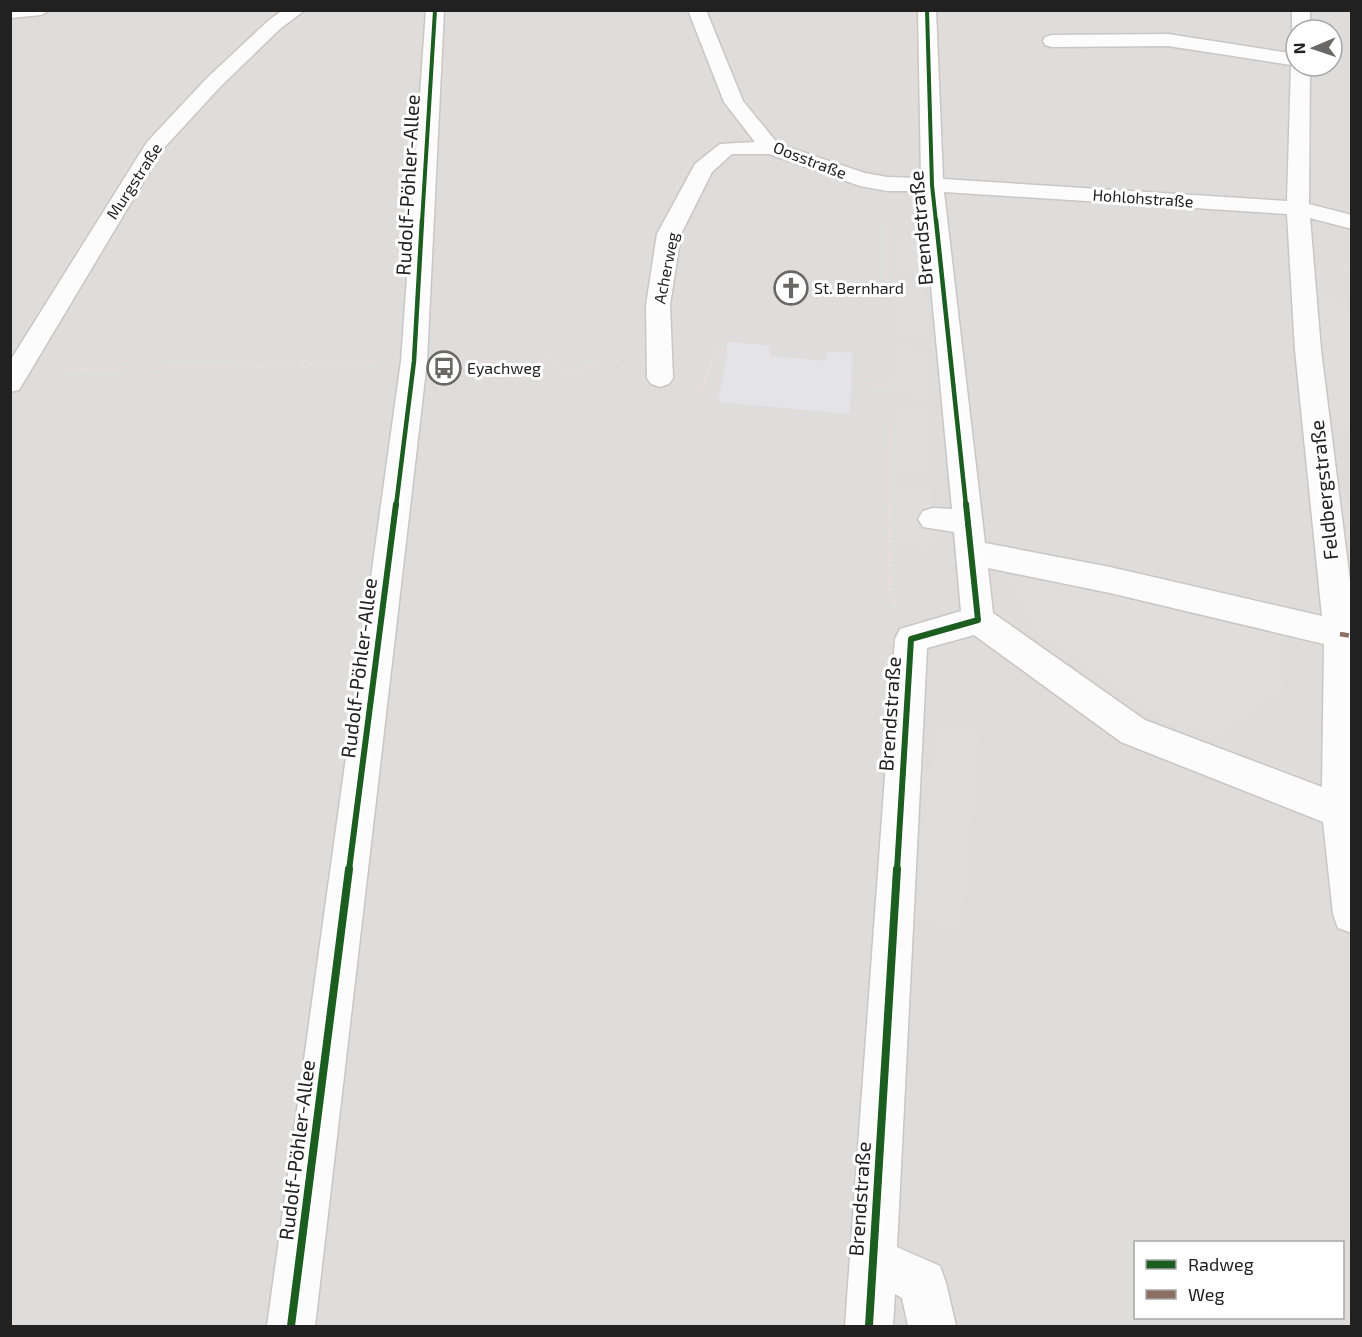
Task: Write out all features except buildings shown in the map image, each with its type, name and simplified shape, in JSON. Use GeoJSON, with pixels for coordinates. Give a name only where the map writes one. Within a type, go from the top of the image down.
{"type":"FeatureCollection","features":[{"type":"Feature","properties":{"kind":"street"},"geometry":{"type":"LineString","coordinates":[[10,13],[41,10]]}},
{"type":"Feature","properties":{"kind":"street","name":"Murgstraße"},"geometry":{"type":"LineString","coordinates":[[14,377],[154,146],[214,82],[275,24],[296,10]]}},
{"type":"Feature","properties":{"kind":"street","name":"Rudolf-Pöhler-Allee"},"geometry":{"type":"LineString","coordinates":[[291,1326],[414,361],[435,10]]}},
{"type":"Feature","properties":{"kind":"street","name":"Oosstraße"},"geometry":{"type":"LineString","coordinates":[[697,10],[734,102],[771,148],[860,179],[887,184],[933,185]]}},
{"type":"Feature","properties":{"kind":"street","name":"Brendstraße"},"geometry":{"type":"LineString","coordinates":[[869,1326],[913,811],[911,639],[978,620],[968,537],[944,444],[931,254],[933,185],[927,10]]}},
{"type":"Feature","properties":{"kind":"street"},"geometry":{"type":"LineString","coordinates":[[1052,41],[1168,40],[1284,58]]}},
{"type":"Feature","properties":{"kind":"street","name":"Feldbergstraße"},"geometry":{"type":"LineString","coordinates":[[1300,78],[1298,208],[1316,352],[1340,634],[1340,811],[1352,914]]}},
{"type":"Feature","properties":{"kind":"street","name":"Acherweg"},"geometry":{"type":"LineString","coordinates":[[660,378],[658,305],[669,234],[703,169],[728,148],[771,148]]}},
{"type":"Feature","properties":{"kind":"street","name":"Hohlohstraße"},"geometry":{"type":"LineString","coordinates":[[933,185],[1298,208],[1352,222]]}},
{"type":"Feature","properties":{"kind":"street"},"geometry":{"type":"LineString","coordinates":[[933,519],[968,537],[1109,584],[1340,634]]}},
{"type":"Feature","properties":{"kind":"street"},"geometry":{"type":"LineString","coordinates":[[978,620],[1133,731],[1340,811]]}},
{"type":"Feature","properties":{"kind":"street"},"geometry":{"type":"LineString","coordinates":[[873,1260],[924,1283],[932,1326]]}},
{"type":"Feature","properties":{"kind":"path"},"geometry":{"type":"LineString","coordinates":[[887,184],[890,592],[911,639]]}},
{"type":"Feature","properties":{"kind":"path"},"geometry":{"type":"LineString","coordinates":[[700,392],[718,349],[728,350]]}},
{"type":"Feature","properties":{"kind":"path"},"geometry":{"type":"LineString","coordinates":[[14,377],[414,361],[502,361],[518,375],[546,358],[570,374],[608,358],[660,378]]}},
{"type":"Feature","properties":{"kind":"path"},"geometry":{"type":"LineString","coordinates":[[851,383],[888,386]]}},
{"type":"Feature","properties":{"kind":"shaded area"},"geometry":{"type":"Polygon","coordinates":[[[11,11],[1351,11],[1351,1326],[11,1326],[11,11]]]}},
{"type":"Feature","properties":{"kind":"shaded area"},"geometry":{"type":"Polygon","coordinates":[[[894,237],[921,239],[923,274],[895,272],[894,237]]]}},
{"type":"Feature","properties":{"kind":"shaded area"},"geometry":{"type":"Polygon","coordinates":[[[895,283],[923,285],[926,336],[895,334],[895,283]]]}},
{"type":"Feature","properties":{"kind":"shaded area"},"geometry":{"type":"Polygon","coordinates":[[[1319,297],[1348,303],[1352,334],[1351,430],[1329,426],[1319,297]]]}},
{"type":"Feature","properties":{"kind":"shaded area"},"geometry":{"type":"Polygon","coordinates":[[[726,342],[769,345],[770,356],[826,361],[827,351],[852,353],[850,414],[718,402],[728,350],[726,342]]]}},
{"type":"Feature","properties":{"kind":"shaded area"},"geometry":{"type":"Polygon","coordinates":[[[896,347],[927,350],[927,397],[895,394],[896,347]]]}},
{"type":"Feature","properties":{"kind":"shaded area"},"geometry":{"type":"Polygon","coordinates":[[[897,409],[930,413],[930,475],[896,472],[897,409]]]}},
{"type":"Feature","properties":{"kind":"shaded area"},"geometry":{"type":"Polygon","coordinates":[[[898,487],[931,490],[933,550],[899,546],[898,487]]]}},
{"type":"Feature","properties":{"kind":"shaded area"},"geometry":{"type":"Polygon","coordinates":[[[1330,498],[1351,503],[1351,617],[1330,498]]]}},
{"type":"Feature","properties":{"kind":"shaded area"},"geometry":{"type":"Polygon","coordinates":[[[1006,570],[1281,622],[1283,688],[1220,735],[1171,725],[1039,633],[1006,570]]]}},
{"type":"Feature","properties":{"kind":"shaded area"},"geometry":{"type":"Polygon","coordinates":[[[938,724],[980,734],[960,930],[911,917],[938,724]]]}},
{"type":"Feature","properties":{"kind":"marked path"},"geometry":{"type":"LineString","coordinates":[[1340,634],[1352,636]]}},
{"type":"Feature","properties":{"kind":"cycle path"},"geometry":{"type":"LineString","coordinates":[[291,1326],[414,361],[435,10]]}},
{"type":"Feature","properties":{"kind":"cycle path"},"geometry":{"type":"LineString","coordinates":[[869,1326],[911,639],[978,620],[932,185],[927,10]]}},
{"type":"Feature","properties":{"kind":"place","name":"St. Bernhard"},"geometry":{"type":"Point","coordinates":[791,288]}},
{"type":"Feature","properties":{"kind":"place","name":"Eyachweg"},"geometry":{"type":"Point","coordinates":[444,368]}}]}
